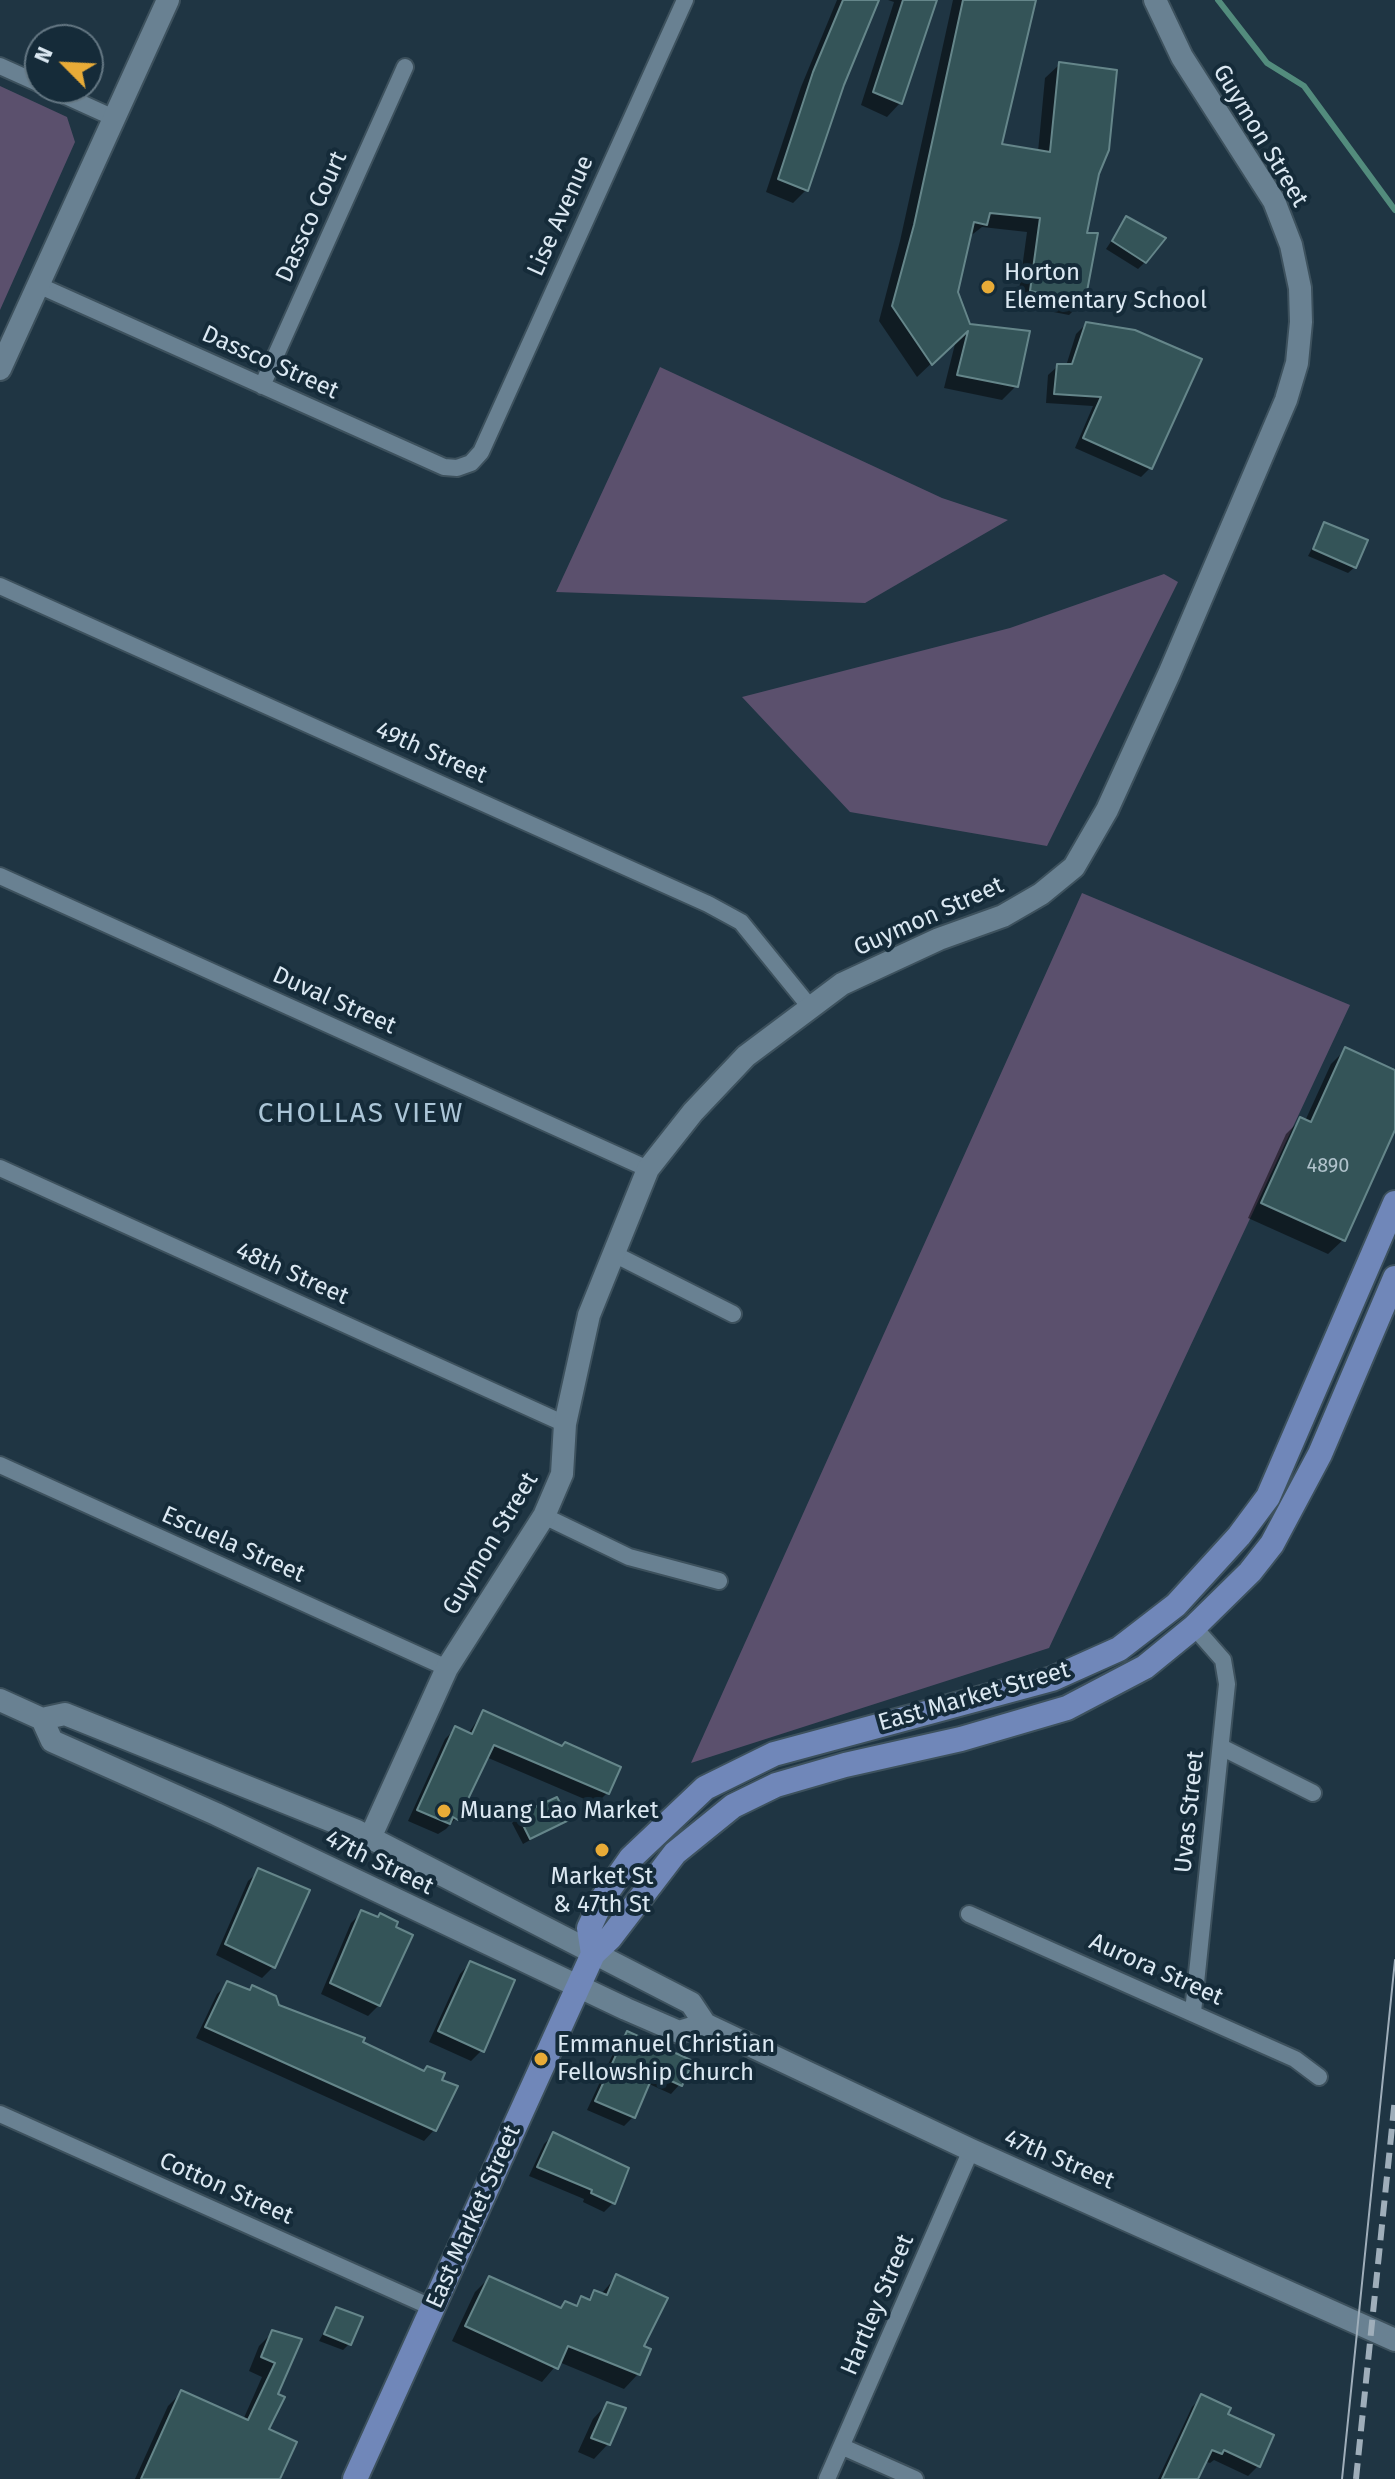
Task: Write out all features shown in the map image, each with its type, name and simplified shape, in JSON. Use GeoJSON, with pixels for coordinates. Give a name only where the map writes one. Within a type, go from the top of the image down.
{"type":"FeatureCollection","features":[{"type":"Feature","properties":{"kind":"main road","name":"East Market Street"},"geometry":{"type":"LineString","coordinates":[[593,1954],[589,1928],[603,1898],[631,1858],[705,1788],[774,1754],[1052,1679],[1119,1649],[1176,1605],[1239,1536],[1268,1497],[1395,1203]]}},
{"type":"Feature","properties":{"kind":"main road","name":"East Market Street"},"geometry":{"type":"LineString","coordinates":[[355,2479],[593,1954],[610,1938],[675,1853],[733,1806],[776,1785],[845,1765],[961,1739],[1067,1708],[1145,1667],[1194,1627],[1250,1572],[1292,1512],[1395,1278]]}},
{"type":"Feature","properties":{"kind":"main road"},"geometry":{"type":"LineString","coordinates":[[1194,1627],[1193,1614],[1255,1541],[1268,1497]]}},
{"type":"Feature","properties":{"kind":"street"},"geometry":{"type":"LineString","coordinates":[[0,369],[168,0]]}},
{"type":"Feature","properties":{"kind":"street","name":"Lise Avenue"},"geometry":{"type":"LineString","coordinates":[[481,452],[685,0]]}},
{"type":"Feature","properties":{"kind":"street","name":"Guymon Street"},"geometry":{"type":"LineString","coordinates":[[370,1838],[447,1668],[544,1516],[562,1474],[565,1424],[589,1315],[648,1169],[693,1112],[746,1056],[842,984],[939,939],[1003,916],[1041,894],[1074,867],[1107,810],[1163,687],[1286,400],[1297,363],[1301,322],[1300,288],[1291,245],[1274,201],[1182,57],[1155,0]]}},
{"type":"Feature","properties":{"kind":"street"},"geometry":{"type":"LineString","coordinates":[[0,66],[24,77]]}},
{"type":"Feature","properties":{"kind":"street","name":"Dassco Court"},"geometry":{"type":"LineString","coordinates":[[262,386],[405,67]]}},
{"type":"Feature","properties":{"kind":"street"},"geometry":{"type":"LineString","coordinates":[[83,104],[114,118]]}},
{"type":"Feature","properties":{"kind":"street","name":"Dassco Street"},"geometry":{"type":"LineString","coordinates":[[38,285],[444,467],[457,468],[471,463],[481,452]]}},
{"type":"Feature","properties":{"kind":"street","name":"49th Street"},"geometry":{"type":"LineString","coordinates":[[0,586],[708,904],[741,922],[810,1007]]}},
{"type":"Feature","properties":{"kind":"street","name":"Duval Street"},"geometry":{"type":"LineString","coordinates":[[0,876],[648,1169]]}},
{"type":"Feature","properties":{"kind":"street","name":"48th Street"},"geometry":{"type":"LineString","coordinates":[[0,1168],[565,1424]]}},
{"type":"Feature","properties":{"kind":"street"},"geometry":{"type":"LineString","coordinates":[[612,1253],[733,1314]]}},
{"type":"Feature","properties":{"kind":"street","name":"Escuela Street"},"geometry":{"type":"LineString","coordinates":[[0,1465],[447,1668]]}},
{"type":"Feature","properties":{"kind":"street"},"geometry":{"type":"LineString","coordinates":[[544,1516],[629,1557],[719,1581]]}},
{"type":"Feature","properties":{"kind":"street","name":"Uvas Street"},"geometry":{"type":"LineString","coordinates":[[1193,2012],[1227,1684],[1223,1660],[1194,1627]]}},
{"type":"Feature","properties":{"kind":"street","name":"47th Street"},"geometry":{"type":"LineString","coordinates":[[0,1700],[42,1719],[65,1714],[370,1838],[691,2003],[705,2024],[971,2150],[1395,2340]]}},
{"type":"Feature","properties":{"kind":"street","name":"47th Street"},"geometry":{"type":"LineString","coordinates":[[42,1719],[52,1741],[256,1833],[578,1986],[679,2032],[705,2024]]}},
{"type":"Feature","properties":{"kind":"street"},"geometry":{"type":"LineString","coordinates":[[1221,1747],[1313,1793]]}},
{"type":"Feature","properties":{"kind":"street","name":"Aurora Street"},"geometry":{"type":"LineString","coordinates":[[969,1914],[1295,2059],[1319,2077]]}},
{"type":"Feature","properties":{"kind":"street","name":"Cotton Street"},"geometry":{"type":"LineString","coordinates":[[0,2114],[433,2308]]}},
{"type":"Feature","properties":{"kind":"street","name":"Hartley Street"},"geometry":{"type":"LineString","coordinates":[[827,2479],[971,2150]]}},
{"type":"Feature","properties":{"kind":"street"},"geometry":{"type":"LineString","coordinates":[[843,2447],[915,2479]]}},
{"type":"Feature","properties":{"kind":"shaded area"},"geometry":{"type":"Polygon","coordinates":[[[0,86],[24,97],[24,104],[39,104],[67,117],[75,142],[0,310],[0,86]]]}},
{"type":"Feature","properties":{"kind":"shaded area"},"geometry":{"type":"Polygon","coordinates":[[[660,367],[942,498],[1008,520],[865,603],[556,592],[660,367]]]}},
{"type":"Feature","properties":{"kind":"shaded area"},"geometry":{"type":"Polygon","coordinates":[[[1164,574],[1178,582],[1047,846],[850,812],[742,697],[1010,628],[1164,574]]]}},
{"type":"Feature","properties":{"kind":"shaded area"},"geometry":{"type":"Polygon","coordinates":[[[1082,893],[1350,1005],[1049,1648],[691,1763],[1082,893]]]}},
{"type":"Feature","properties":{"kind":"building"},"geometry":{"type":"Polygon","coordinates":[[[843,0],[879,0],[844,85],[808,191],[778,179],[813,72],[843,0]]]}},
{"type":"Feature","properties":{"kind":"building"},"geometry":{"type":"Polygon","coordinates":[[[903,0],[937,0],[902,104],[873,92],[903,0]]]}},
{"type":"Feature","properties":{"kind":"building"},"geometry":{"type":"Polygon","coordinates":[[[963,0],[1036,0],[1002,144],[1050,152],[1059,62],[1117,70],[1109,150],[1099,174],[1087,233],[1098,233],[1085,302],[1030,291],[1040,218],[990,213],[987,225],[974,222],[958,292],[970,324],[1030,331],[1018,387],[957,375],[968,331],[932,365],[892,306],[914,225],[963,0]]]}},
{"type":"Feature","properties":{"kind":"building"},"geometry":{"type":"Polygon","coordinates":[[[1126,216],[1166,238],[1146,263],[1112,241],[1126,216]]]}},
{"type":"Feature","properties":{"kind":"building"},"geometry":{"type":"Polygon","coordinates":[[[1086,322],[1135,330],[1202,359],[1152,469],[1083,438],[1101,397],[1054,394],[1057,364],[1072,364],[1086,322]]]}},
{"type":"Feature","properties":{"kind":"building"},"geometry":{"type":"Polygon","coordinates":[[[1324,522],[1368,540],[1356,568],[1313,549],[1324,522]]]}},
{"type":"Feature","properties":{"kind":"building"},"geometry":{"type":"Polygon","coordinates":[[[1345,1047],[1395,1070],[1395,1130],[1345,1241],[1261,1203],[1300,1117],[1311,1122],[1345,1047]]]}},
{"type":"Feature","properties":{"kind":"building"},"geometry":{"type":"Polygon","coordinates":[[[483,1710],[562,1746],[565,1742],[621,1767],[609,1794],[494,1745],[458,1820],[453,1817],[450,1824],[417,1810],[455,1726],[472,1734],[483,1710]]]}},
{"type":"Feature","properties":{"kind":"building"},"geometry":{"type":"Polygon","coordinates":[[[557,1797],[569,1820],[530,1839],[518,1815],[557,1797]]]}},
{"type":"Feature","properties":{"kind":"building"},"geometry":{"type":"Polygon","coordinates":[[[258,1868],[310,1890],[275,1968],[225,1944],[258,1868]]]}},
{"type":"Feature","properties":{"kind":"building"},"geometry":{"type":"Polygon","coordinates":[[[361,1910],[378,1917],[380,1913],[398,1922],[396,1927],[413,1935],[380,2006],[330,1983],[361,1910]]]}},
{"type":"Feature","properties":{"kind":"building"},"geometry":{"type":"Polygon","coordinates":[[[470,1961],[515,1980],[484,2052],[438,2031],[470,1961]]]}},
{"type":"Feature","properties":{"kind":"building"},"geometry":{"type":"Polygon","coordinates":[[[227,1981],[250,1990],[252,1985],[276,1996],[279,2005],[365,2038],[363,2042],[424,2071],[427,2066],[445,2073],[442,2080],[458,2086],[436,2131],[205,2027],[227,1981]]]}},
{"type":"Feature","properties":{"kind":"building"},"geometry":{"type":"Polygon","coordinates":[[[627,2031],[693,2061],[682,2086],[654,2073],[635,2118],[595,2101],[627,2031]]]}},
{"type":"Feature","properties":{"kind":"building"},"geometry":{"type":"Polygon","coordinates":[[[553,2132],[629,2168],[615,2204],[591,2193],[592,2190],[537,2167],[553,2132]]]}},
{"type":"Feature","properties":{"kind":"building"},"geometry":{"type":"Polygon","coordinates":[[[616,2274],[668,2298],[644,2346],[651,2349],[640,2375],[568,2346],[558,2369],[465,2326],[489,2276],[561,2308],[565,2301],[577,2306],[581,2296],[590,2300],[594,2290],[607,2295],[616,2274]]]}},
{"type":"Feature","properties":{"kind":"building"},"geometry":{"type":"Polygon","coordinates":[[[336,2307],[363,2317],[351,2345],[324,2334],[336,2307]]]}},
{"type":"Feature","properties":{"kind":"building"},"geometry":{"type":"Polygon","coordinates":[[[272,2330],[302,2339],[278,2394],[285,2397],[269,2429],[297,2442],[280,2479],[141,2479],[181,2390],[248,2420],[275,2363],[261,2357],[272,2330]]]}},
{"type":"Feature","properties":{"kind":"building"},"geometry":{"type":"Polygon","coordinates":[[[1201,2394],[1231,2408],[1228,2414],[1274,2435],[1260,2467],[1224,2450],[1222,2454],[1212,2450],[1198,2479],[1162,2479],[1201,2394]]]}},
{"type":"Feature","properties":{"kind":"building"},"geometry":{"type":"Polygon","coordinates":[[[607,2402],[626,2408],[610,2445],[591,2438],[607,2402]]]}},
{"type":"Feature","properties":{"kind":"waterway"},"geometry":{"type":"LineString","coordinates":[[1218,0],[1267,63],[1304,86],[1395,210]]}},
{"type":"Feature","properties":{"kind":"tram line"},"geometry":{"type":"LineString","coordinates":[[1342,2479],[1395,1960]]}},
{"type":"Feature","properties":{"kind":"railway"},"geometry":{"type":"LineString","coordinates":[[1356,2479],[1395,2098]]}},
{"type":"Feature","properties":{"kind":"place","name":"Horton Elementary School"},"geometry":{"type":"Point","coordinates":[988,287]}},
{"type":"Feature","properties":{"kind":"place","name":"Muang Lao Market"},"geometry":{"type":"Point","coordinates":[444,1811]}},
{"type":"Feature","properties":{"kind":"place","name":"Market St & 47th St"},"geometry":{"type":"Point","coordinates":[602,1850]}},
{"type":"Feature","properties":{"kind":"place","name":"Emmanuel Christian Fellowship Church"},"geometry":{"type":"Point","coordinates":[541,2059]}},
{"type":"Feature","properties":{"kind":"district","name":"CHOLLAS VIEW"},"geometry":{"type":"Point","coordinates":[361,1114]}}]}
